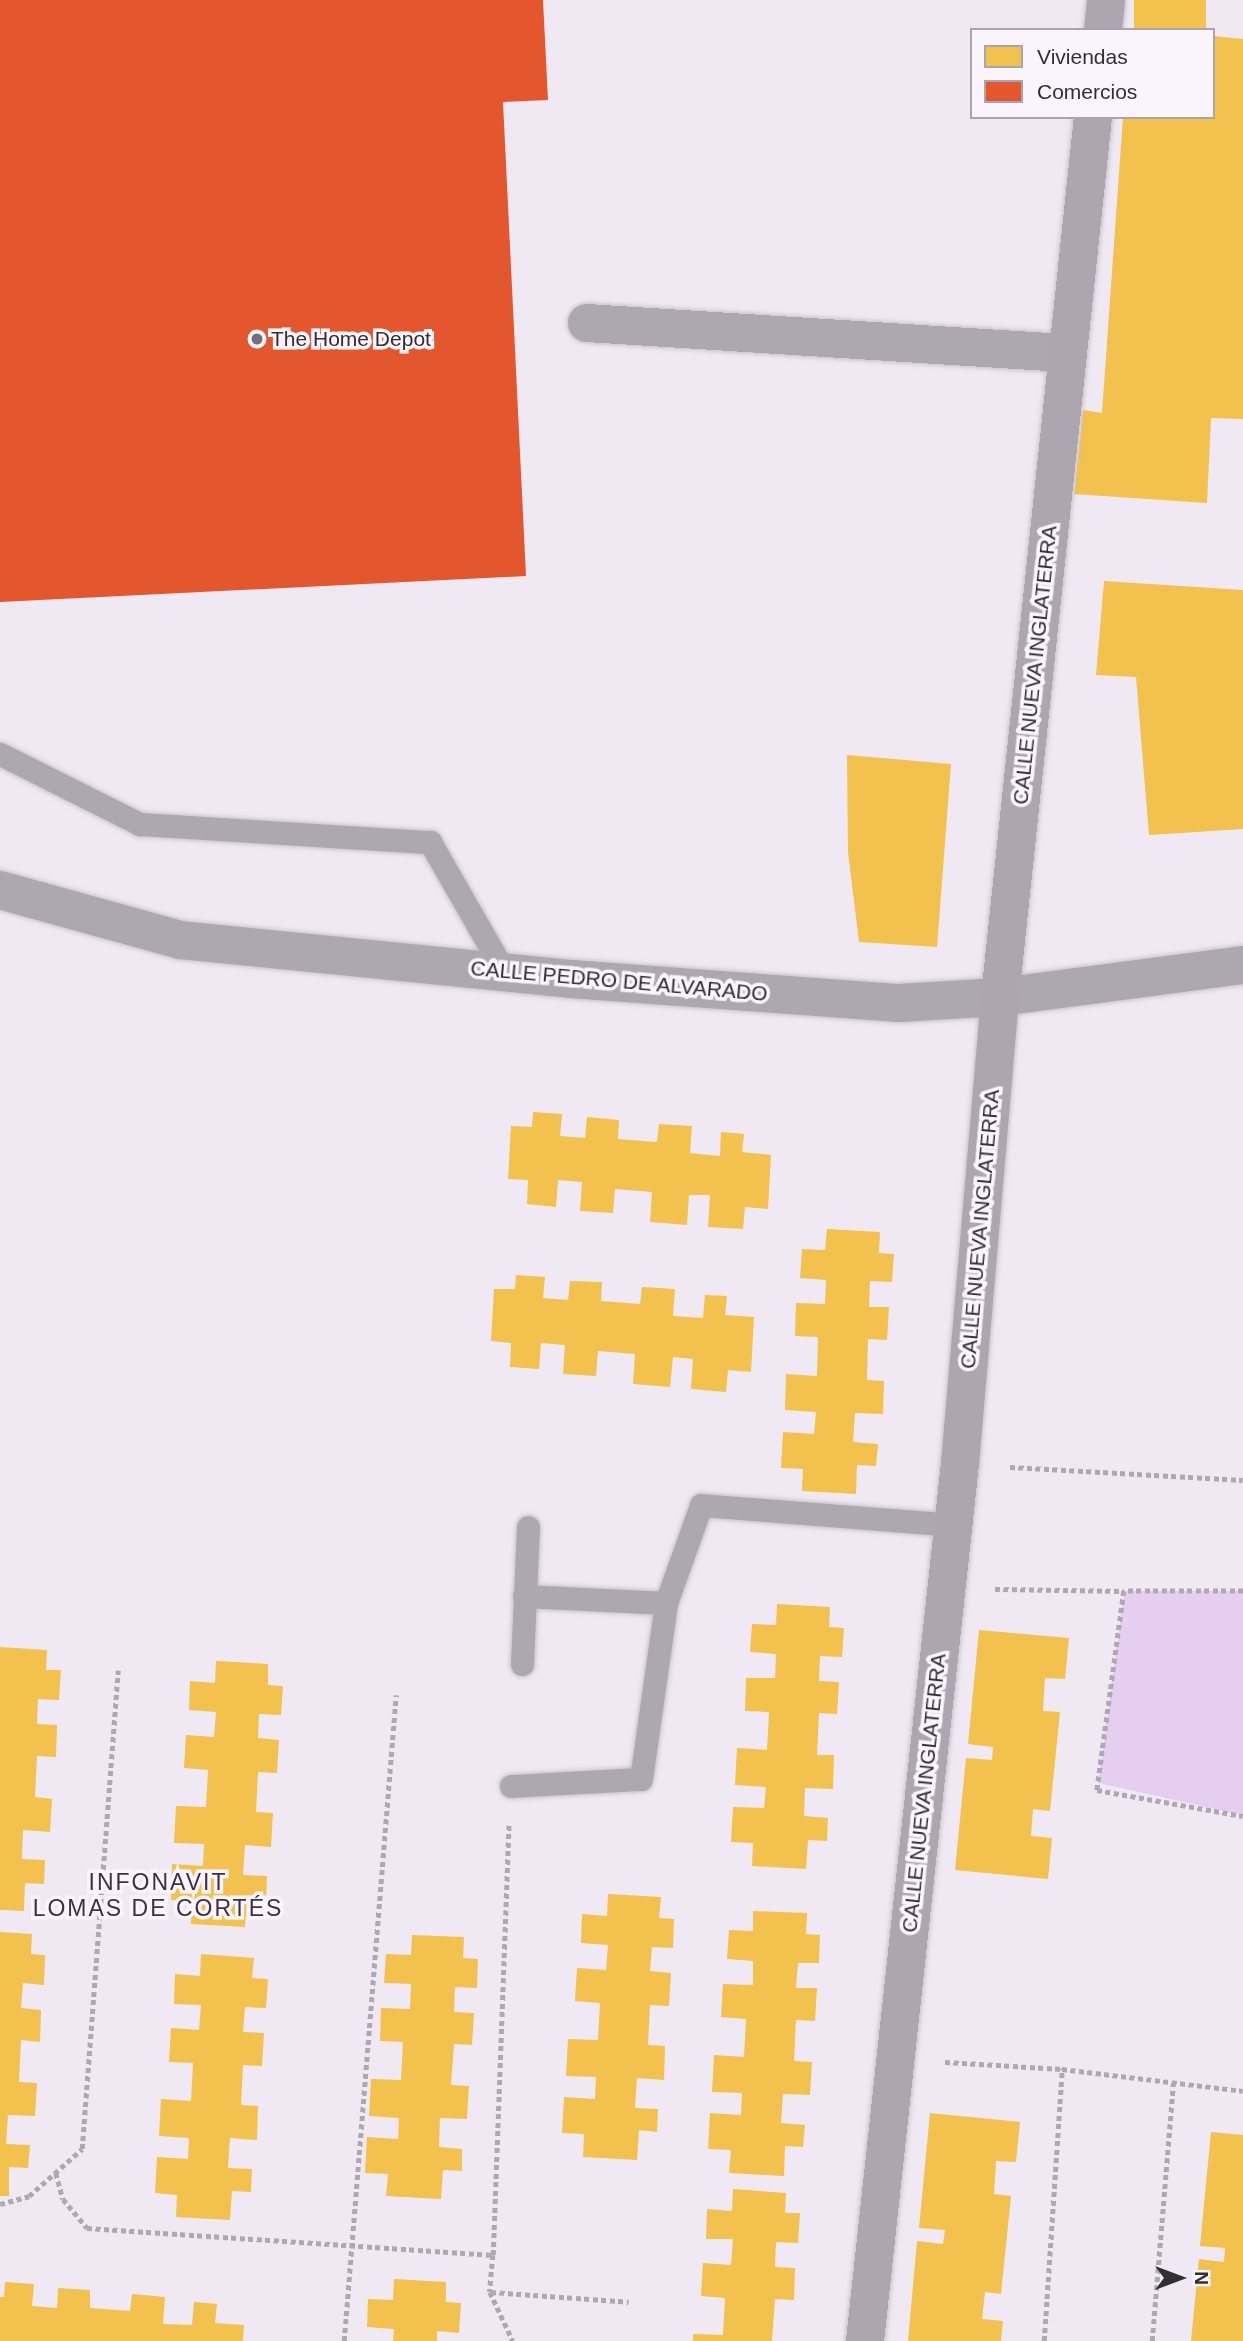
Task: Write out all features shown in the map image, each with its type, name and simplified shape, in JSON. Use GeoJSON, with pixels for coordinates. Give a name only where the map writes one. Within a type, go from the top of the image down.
{"type":"FeatureCollection","features":[{"type":"Feature","properties":{"kind":"main road"},"geometry":{"type":"LineString","coordinates":[[1103,28],[1107,0]]}},
{"type":"Feature","properties":{"kind":"main road","name":"CALLE NUEVA INGLATERRA"},"geometry":{"type":"LineString","coordinates":[[865,2341],[960,1464],[1000,997],[1093,119]]}},
{"type":"Feature","properties":{"kind":"street"},"geometry":{"type":"LineString","coordinates":[[587,323],[1067,353]]}},
{"type":"Feature","properties":{"kind":"street","name":"CALLE PEDRO DE ALVARADO"},"geometry":{"type":"LineString","coordinates":[[0,890],[180,940],[505,973],[900,1003],[1000,997],[1243,965]]}},
{"type":"Feature","properties":{"kind":"lane"},"geometry":{"type":"LineString","coordinates":[[0,754],[140,824],[430,842],[505,973]]}},
{"type":"Feature","properties":{"kind":"lane"},"geometry":{"type":"LineString","coordinates":[[510,1786],[641,1779],[666,1603],[701,1505],[953,1525]]}},
{"type":"Feature","properties":{"kind":"lane"},"geometry":{"type":"LineString","coordinates":[[522,1664],[528,1527]]}},
{"type":"Feature","properties":{"kind":"lane"},"geometry":{"type":"LineString","coordinates":[[524,1596],[666,1603]]}},
{"type":"Feature","properties":{"kind":"path"},"geometry":{"type":"LineString","coordinates":[[960,1464],[1243,1479]]}},
{"type":"Feature","properties":{"kind":"path"},"geometry":{"type":"LineString","coordinates":[[947,1589],[1243,1591]]}},
{"type":"Feature","properties":{"kind":"path"},"geometry":{"type":"LineString","coordinates":[[1124,1591],[1097,1790],[1243,1816]]}},
{"type":"Feature","properties":{"kind":"path"},"geometry":{"type":"LineString","coordinates":[[0,2204],[29,2196],[82,2149],[118,1670]]}},
{"type":"Feature","properties":{"kind":"path"},"geometry":{"type":"LineString","coordinates":[[344,2341],[396,1695]]}},
{"type":"Feature","properties":{"kind":"path"},"geometry":{"type":"LineString","coordinates":[[510,1786],[490,2292],[513,2341]]}},
{"type":"Feature","properties":{"kind":"path"},"geometry":{"type":"LineString","coordinates":[[895,2058],[1062,2069],[1243,2091]]}},
{"type":"Feature","properties":{"kind":"path"},"geometry":{"type":"LineString","coordinates":[[1044,2341],[1062,2069]]}},
{"type":"Feature","properties":{"kind":"path"},"geometry":{"type":"LineString","coordinates":[[1152,2341],[1173,2083]]}},
{"type":"Feature","properties":{"kind":"path"},"geometry":{"type":"LineString","coordinates":[[56,2173],[63,2199],[87,2228],[493,2255]]}},
{"type":"Feature","properties":{"kind":"path"},"geometry":{"type":"LineString","coordinates":[[490,2292],[629,2302]]}},
{"type":"Feature","properties":{"kind":"shaded area"},"geometry":{"type":"Polygon","coordinates":[[[1124,1591],[1243,1591],[1243,1815],[1098,1783],[1124,1591]]]}},
{"type":"Feature","properties":{"kind":"building: Viviendas"},"geometry":{"type":"Polygon","coordinates":[[[1134,0],[1206,0],[1206,28],[1134,28],[1134,0]]]}},
{"type":"Feature","properties":{"kind":"building: Viviendas"},"geometry":{"type":"Polygon","coordinates":[[[1215,36],[1243,39],[1243,419],[1211,418],[1207,503],[1074,494],[1083,410],[1102,413],[1123,119],[1215,119],[1215,36]]]}},
{"type":"Feature","properties":{"kind":"building: Viviendas"},"geometry":{"type":"Polygon","coordinates":[[[1104,581],[1243,590],[1243,829],[1149,835],[1136,677],[1096,675],[1104,581]]]}},
{"type":"Feature","properties":{"kind":"building: Viviendas"},"geometry":{"type":"Polygon","coordinates":[[[847,755],[951,764],[937,947],[859,942],[848,852],[847,755]]]}},
{"type":"Feature","properties":{"kind":"building: Viviendas"},"geometry":{"type":"Polygon","coordinates":[[[533,1112],[562,1114],[560,1136],[585,1138],[587,1117],[619,1120],[618,1139],[657,1142],[659,1124],[692,1126],[690,1153],[720,1156],[721,1132],[744,1134],[742,1152],[771,1155],[768,1209],[745,1207],[743,1229],[708,1227],[710,1195],[689,1195],[687,1225],[650,1222],[652,1192],[615,1189],[613,1213],[580,1211],[582,1182],[558,1180],[556,1207],[527,1204],[528,1180],[508,1179],[511,1126],[532,1127],[533,1112]]]}},
{"type":"Feature","properties":{"kind":"building: Viviendas"},"geometry":{"type":"Polygon","coordinates":[[[827,1229],[880,1232],[879,1253],[894,1254],[892,1282],[870,1281],[869,1307],[889,1307],[887,1340],[868,1339],[867,1380],[884,1381],[883,1414],[855,1413],[853,1442],[878,1444],[876,1466],[857,1465],[856,1494],[802,1491],[803,1469],[781,1468],[783,1432],[814,1434],[816,1412],[785,1410],[786,1374],[817,1376],[818,1337],[795,1336],[796,1303],[825,1304],[826,1280],[800,1278],[802,1249],[825,1250],[827,1229]]]}},
{"type":"Feature","properties":{"kind":"building: Viviendas"},"geometry":{"type":"Polygon","coordinates":[[[516,1275],[545,1277],[543,1298],[568,1300],[570,1281],[602,1282],[601,1301],[640,1304],[642,1287],[675,1289],[673,1316],[703,1318],[705,1295],[727,1296],[725,1315],[754,1317],[751,1372],[728,1370],[726,1392],[691,1389],[693,1359],[673,1357],[670,1387],[633,1384],[635,1354],[598,1351],[596,1376],[563,1374],[565,1345],[541,1343],[539,1369],[510,1367],[511,1343],[491,1341],[494,1289],[515,1289],[516,1275]]]}},
{"type":"Feature","properties":{"kind":"building: Viviendas"},"geometry":{"type":"Polygon","coordinates":[[[777,1604],[830,1607],[829,1627],[844,1628],[842,1657],[820,1656],[819,1681],[839,1682],[837,1714],[819,1713],[817,1755],[834,1755],[833,1789],[805,1788],[804,1816],[828,1818],[827,1841],[808,1840],[806,1869],[752,1866],[753,1843],[731,1842],[733,1807],[764,1808],[766,1787],[735,1785],[737,1748],[767,1750],[769,1712],[745,1711],[746,1678],[775,1678],[776,1654],[750,1652],[752,1624],[776,1625],[777,1604]]]}},
{"type":"Feature","properties":{"kind":"building: Viviendas"},"geometry":{"type":"Polygon","coordinates":[[[979,1630],[1069,1638],[1065,1679],[1045,1678],[1043,1711],[1060,1712],[1050,1811],[1033,1809],[1031,1836],[1052,1838],[1048,1879],[955,1870],[966,1758],[992,1760],[993,1747],[968,1744],[979,1630]]]}},
{"type":"Feature","properties":{"kind":"building: Viviendas"},"geometry":{"type":"Polygon","coordinates":[[[0,1647],[47,1650],[46,1670],[61,1670],[59,1700],[38,1699],[37,1724],[57,1725],[56,1757],[37,1756],[35,1797],[52,1799],[50,1832],[23,1830],[22,1859],[45,1860],[44,1884],[25,1883],[24,1911],[0,1910],[0,1647]]]}},
{"type":"Feature","properties":{"kind":"building: Viviendas"},"geometry":{"type":"Polygon","coordinates":[[[216,1661],[268,1664],[268,1685],[283,1686],[281,1715],[259,1714],[258,1738],[279,1740],[277,1773],[258,1772],[256,1812],[273,1813],[271,1847],[245,1845],[243,1875],[267,1876],[266,1899],[247,1897],[245,1927],[191,1924],[192,1901],[171,1900],[172,1864],[203,1866],[204,1844],[174,1843],[176,1806],[206,1807],[208,1770],[184,1768],[186,1735],[214,1737],[216,1712],[189,1710],[190,1681],[215,1683],[216,1661]]]}},
{"type":"Feature","properties":{"kind":"building: Viviendas"},"geometry":{"type":"Polygon","coordinates":[[[608,1894],[661,1897],[659,1918],[674,1919],[673,1948],[652,1947],[650,1971],[671,1973],[669,2006],[650,2005],[648,2045],[665,2046],[664,2080],[637,2078],[635,2108],[658,2109],[657,2132],[639,2130],[637,2160],[583,2157],[584,2134],[562,2133],[564,2097],[595,2099],[596,2077],[566,2076],[568,2039],[598,2040],[600,2003],[575,2001],[577,1968],[606,1970],[608,1945],[581,1943],[582,1914],[607,1916],[608,1894]]]}},
{"type":"Feature","properties":{"kind":"building: Viviendas"},"geometry":{"type":"Polygon","coordinates":[[[753,1911],[807,1913],[806,1934],[820,1935],[819,1963],[798,1963],[796,1988],[817,1988],[815,2021],[796,2020],[794,2061],[812,2062],[810,2095],[783,2094],[781,2123],[805,2125],[803,2147],[785,2146],[784,2176],[729,2173],[731,2150],[708,2149],[710,2113],[741,2115],[742,2093],[712,2092],[714,2055],[744,2057],[746,2019],[721,2017],[723,1984],[753,1985],[753,1961],[727,1959],[729,1930],[753,1931],[753,1911]]]}},
{"type":"Feature","properties":{"kind":"building: Viviendas"},"geometry":{"type":"Polygon","coordinates":[[[0,1932],[32,1934],[31,1954],[45,1955],[44,1985],[23,1983],[21,2008],[41,2010],[40,2042],[21,2040],[19,2082],[37,2083],[35,2116],[8,2115],[6,2144],[30,2145],[28,2168],[9,2167],[9,2196],[0,2196],[0,1932]]]}},
{"type":"Feature","properties":{"kind":"building: Viviendas"},"geometry":{"type":"Polygon","coordinates":[[[412,1935],[464,1937],[463,1958],[478,1959],[477,1988],[455,1987],[454,2012],[474,2013],[472,2045],[454,2044],[451,2085],[469,2086],[467,2119],[440,2118],[439,2147],[462,2149],[462,2171],[443,2170],[441,2199],[386,2196],[388,2174],[365,2173],[367,2137],[398,2139],[399,2118],[369,2116],[371,2079],[401,2080],[403,2042],[380,2041],[381,2008],[410,2009],[411,1984],[384,1983],[386,1954],[411,1955],[412,1935]]]}},
{"type":"Feature","properties":{"kind":"building: Viviendas"},"geometry":{"type":"Polygon","coordinates":[[[201,1954],[254,1958],[252,1978],[268,1979],[266,2008],[245,2007],[243,2032],[264,2033],[262,2066],[243,2065],[241,2105],[258,2106],[257,2140],[230,2138],[228,2168],[252,2169],[251,2192],[232,2191],[230,2220],[176,2217],[177,2195],[155,2193],[157,2157],[188,2159],[189,2138],[159,2136],[161,2099],[191,2101],[193,2063],[169,2062],[171,2028],[199,2030],[201,2005],[174,2004],[175,1974],[200,1976],[201,1954]]]}},
{"type":"Feature","properties":{"kind":"building: Viviendas"},"geometry":{"type":"Polygon","coordinates":[[[930,2113],[1020,2122],[1016,2162],[996,2161],[994,2194],[1011,2196],[1001,2294],[985,2292],[982,2319],[1003,2321],[1001,2341],[908,2341],[917,2241],[943,2244],[945,2230],[919,2228],[930,2113]]]}},
{"type":"Feature","properties":{"kind":"building: Viviendas"},"geometry":{"type":"Polygon","coordinates":[[[1211,2132],[1243,2135],[1243,2341],[1191,2341],[1199,2259],[1224,2262],[1225,2248],[1200,2246],[1211,2132]]]}},
{"type":"Feature","properties":{"kind":"building: Viviendas"},"geometry":{"type":"Polygon","coordinates":[[[733,2189],[786,2193],[785,2213],[800,2213],[798,2243],[776,2242],[775,2267],[795,2268],[794,2300],[775,2299],[772,2341],[693,2341],[693,2334],[723,2335],[725,2298],[701,2296],[703,2263],[731,2265],[733,2239],[706,2239],[707,2209],[732,2211],[733,2189]]]}},
{"type":"Feature","properties":{"kind":"building: Viviendas"},"geometry":{"type":"Polygon","coordinates":[[[394,2279],[446,2282],[446,2302],[461,2303],[459,2333],[437,2331],[437,2341],[393,2341],[394,2329],[367,2327],[368,2299],[393,2300],[394,2279]]]}},
{"type":"Feature","properties":{"kind":"building: Viviendas"},"geometry":{"type":"Polygon","coordinates":[[[5,2282],[34,2284],[32,2306],[57,2308],[58,2288],[90,2290],[90,2308],[130,2311],[132,2294],[165,2297],[163,2324],[192,2325],[194,2302],[217,2304],[215,2323],[244,2325],[243,2341],[0,2341],[0,2297],[4,2297],[5,2282]]]}},
{"type":"Feature","properties":{"kind":"building: Comercios","name":"The Home Depot"},"geometry":{"type":"Polygon","coordinates":[[[0,0],[543,0],[548,100],[503,102],[526,576],[0,602],[0,0]]]}},
{"type":"Feature","properties":{"kind":"place","name":"The Home Depot"},"geometry":{"type":"Point","coordinates":[257,339]}},
{"type":"Feature","properties":{"kind":"district","name":"INFONAVIT LOMAS DE CORTÉS"},"geometry":{"type":"Point","coordinates":[158,1895]}}]}
